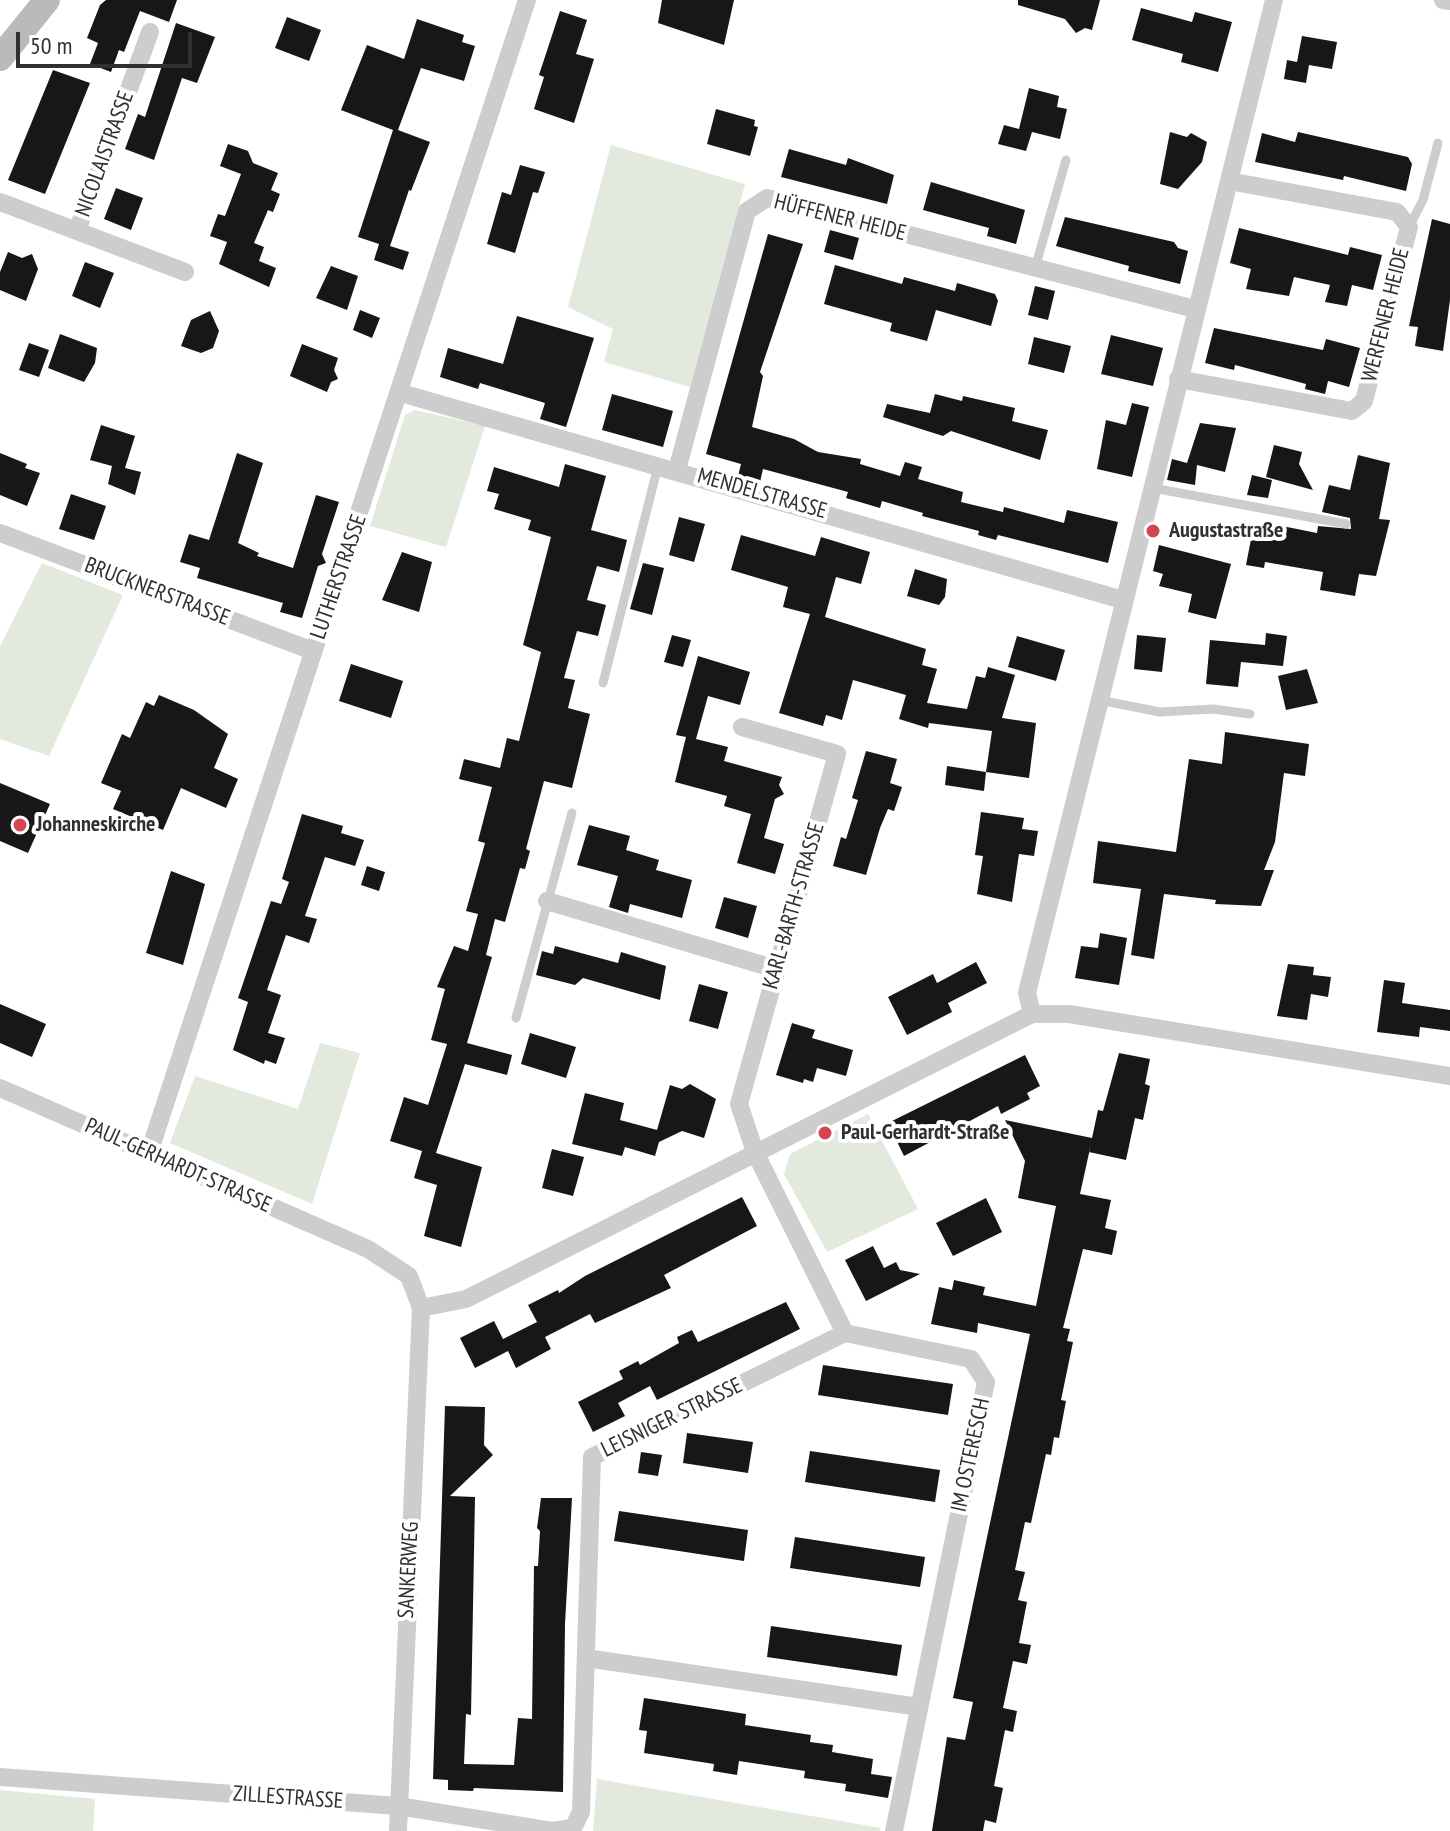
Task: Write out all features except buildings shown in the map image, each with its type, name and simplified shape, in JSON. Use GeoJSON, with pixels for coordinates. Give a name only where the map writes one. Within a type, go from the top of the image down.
{"type":"FeatureCollection","features":[{"type":"Feature","properties":{"kind":"main road"},"geometry":{"type":"LineString","coordinates":[[0,58],[47,0]]}},
{"type":"Feature","properties":{"kind":"street","name":"LUTHERSTRASSE"},"geometry":{"type":"LineString","coordinates":[[149,1153],[401,393],[527,0]]}},
{"type":"Feature","properties":{"kind":"street"},"geometry":{"type":"LineString","coordinates":[[1032,1014],[1027,993],[1274,0]]}},
{"type":"Feature","properties":{"kind":"street"},"geometry":{"type":"LineString","coordinates":[[1443,0],[1450,1]]}},
{"type":"Feature","properties":{"kind":"street","name":"NICOLAISTRASSE"},"geometry":{"type":"LineString","coordinates":[[77,231],[150,32]]}},
{"type":"Feature","properties":{"kind":"street","name":"WERFENER HEIDE"},"geometry":{"type":"LineString","coordinates":[[1178,379],[1352,411],[1364,401],[1409,227],[1397,212],[1229,181]]}},
{"type":"Feature","properties":{"kind":"street","name":"HÜFFENER HEIDE"},"geometry":{"type":"LineString","coordinates":[[668,467],[747,211],[767,198],[1195,309]]}},
{"type":"Feature","properties":{"kind":"street","name":"NICOLAISTRASSE"},"geometry":{"type":"LineString","coordinates":[[0,202],[185,272]]}},
{"type":"Feature","properties":{"kind":"street","name":"MENDELSTRASSE"},"geometry":{"type":"LineString","coordinates":[[401,393],[668,467],[1123,600]]}},
{"type":"Feature","properties":{"kind":"street","name":"BRUCKNERSTRASSE"},"geometry":{"type":"LineString","coordinates":[[0,533],[313,651]]}},
{"type":"Feature","properties":{"kind":"street","name":"KARL-BARTH-STRASSE"},"geometry":{"type":"LineString","coordinates":[[742,727],[837,754],[739,1104],[755,1152]]}},
{"type":"Feature","properties":{"kind":"street"},"geometry":{"type":"LineString","coordinates":[[547,901],[776,969]]}},
{"type":"Feature","properties":{"kind":"street"},"geometry":{"type":"LineString","coordinates":[[421,1308],[466,1299],[1032,1014],[1069,1014],[1450,1076]]}},
{"type":"Feature","properties":{"kind":"street","name":"PAUL-GERHARDT-STRASSE"},"geometry":{"type":"LineString","coordinates":[[0,1088],[368,1249],[409,1276],[421,1308]]}},
{"type":"Feature","properties":{"kind":"street"},"geometry":{"type":"LineString","coordinates":[[755,1152],[845,1333]]}},
{"type":"Feature","properties":{"kind":"street","name":"SANKERWEG"},"geometry":{"type":"LineString","coordinates":[[398,1831],[421,1308]]}},
{"type":"Feature","properties":{"kind":"street","name":"LEISNIGER STRASSE"},"geometry":{"type":"LineString","coordinates":[[573,1828],[581,1812],[592,1457],[845,1333]]}},
{"type":"Feature","properties":{"kind":"street","name":"IM OSTERESCH"},"geometry":{"type":"LineString","coordinates":[[845,1333],[971,1359],[986,1382],[894,1831]]}},
{"type":"Feature","properties":{"kind":"street"},"geometry":{"type":"LineString","coordinates":[[586,1658],[919,1707]]}},
{"type":"Feature","properties":{"kind":"street","name":"ZILLESTRASSE"},"geometry":{"type":"LineString","coordinates":[[0,1777],[398,1806],[552,1831],[573,1828]]}},
{"type":"Feature","properties":{"kind":"lane"},"geometry":{"type":"LineString","coordinates":[[1409,227],[1423,200],[1438,143]]}},
{"type":"Feature","properties":{"kind":"lane"},"geometry":{"type":"LineString","coordinates":[[1035,268],[1066,160]]}},
{"type":"Feature","properties":{"kind":"lane"},"geometry":{"type":"LineString","coordinates":[[603,683],[668,467]]}},
{"type":"Feature","properties":{"kind":"lane"},"geometry":{"type":"LineString","coordinates":[[1151,488],[1346,524]]}},
{"type":"Feature","properties":{"kind":"lane"},"geometry":{"type":"LineString","coordinates":[[1098,700],[1160,712],[1213,709],[1250,714]]}},
{"type":"Feature","properties":{"kind":"lane"},"geometry":{"type":"LineString","coordinates":[[516,1018],[572,813]]}},
{"type":"Feature","properties":{"kind":"shaded area"},"geometry":{"type":"Polygon","coordinates":[[[611,145],[745,184],[690,387],[604,362],[613,329],[568,307],[611,145]]]}},
{"type":"Feature","properties":{"kind":"shaded area"},"geometry":{"type":"Polygon","coordinates":[[[415,410],[485,426],[446,547],[370,526],[405,415],[415,410]]]}},
{"type":"Feature","properties":{"kind":"shaded area"},"geometry":{"type":"Polygon","coordinates":[[[42,563],[123,595],[49,756],[0,739],[0,646],[42,563]]]}},
{"type":"Feature","properties":{"kind":"shaded area"},"geometry":{"type":"Polygon","coordinates":[[[320,1043],[360,1053],[312,1204],[170,1143],[195,1076],[298,1109],[320,1043]]]}},
{"type":"Feature","properties":{"kind":"shaded area"},"geometry":{"type":"Polygon","coordinates":[[[868,1114],[918,1209],[827,1252],[784,1174],[790,1154],[868,1114]]]}},
{"type":"Feature","properties":{"kind":"shaded area"},"geometry":{"type":"Polygon","coordinates":[[[597,1779],[881,1828],[880,1831],[593,1831],[597,1779]]]}},
{"type":"Feature","properties":{"kind":"shaded area"},"geometry":{"type":"Polygon","coordinates":[[[0,1790],[95,1799],[93,1831],[0,1831],[0,1790]]]}},
{"type":"Feature","properties":{"kind":"place","name":"Augustastraße"},"geometry":{"type":"Point","coordinates":[1153,531]}},
{"type":"Feature","properties":{"kind":"place","name":"Johanneskirche"},"geometry":{"type":"Point","coordinates":[20,825]}},
{"type":"Feature","properties":{"kind":"place","name":"Paul-Gerhardt-Straße"},"geometry":{"type":"Point","coordinates":[825,1133]}}]}
